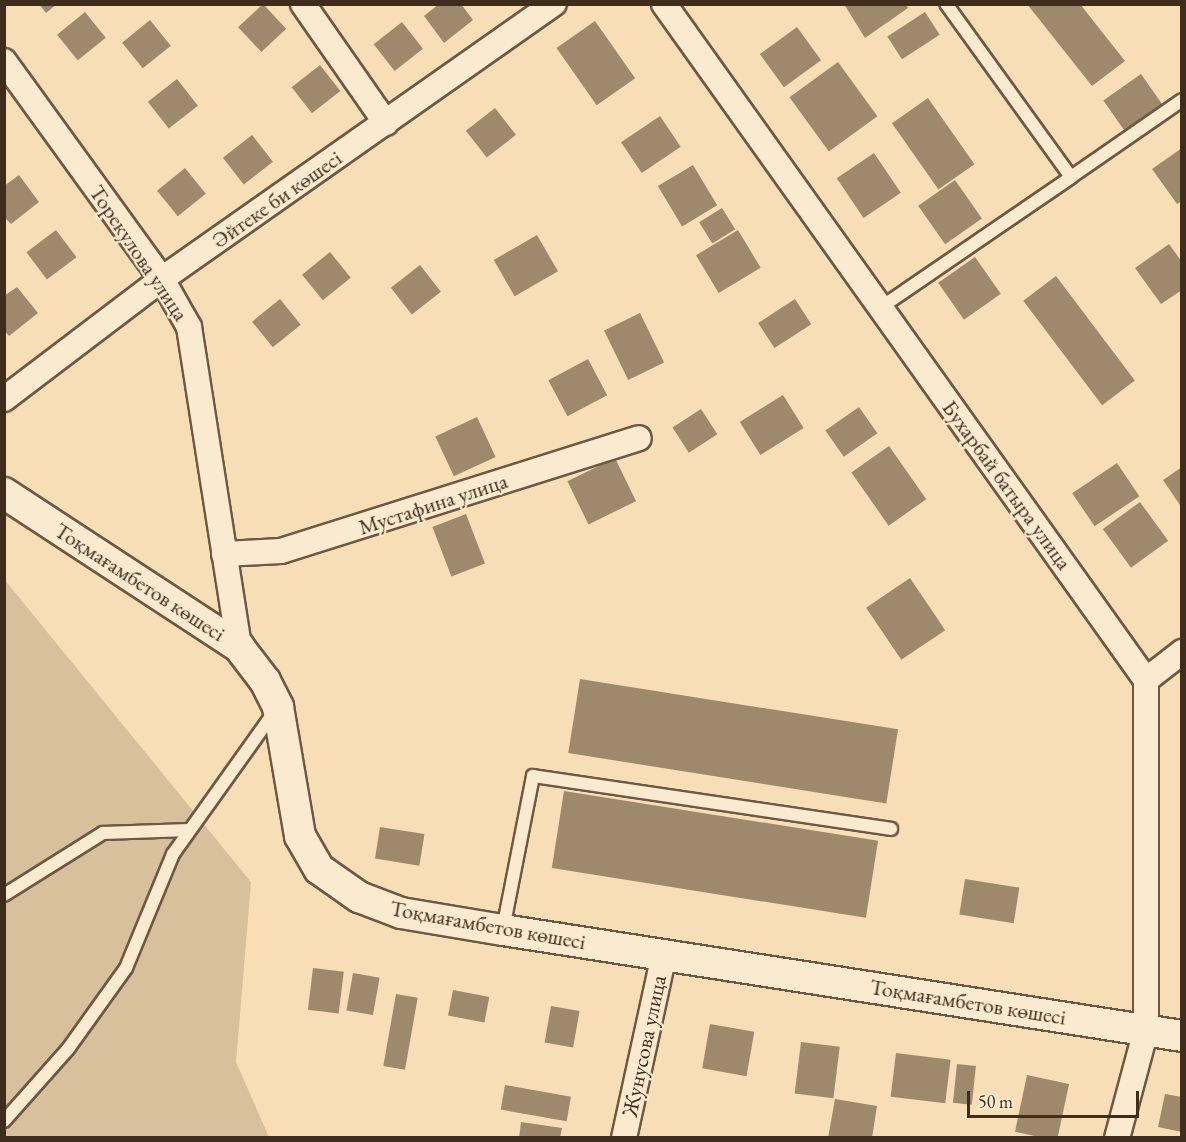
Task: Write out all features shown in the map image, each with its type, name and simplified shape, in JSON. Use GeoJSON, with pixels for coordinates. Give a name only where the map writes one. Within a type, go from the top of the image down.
{"type":"FeatureCollection","features":[{"type":"Feature","properties":{"kind":"street"},"geometry":{"type":"LineString","coordinates":[[303,4],[386,123]]}},
{"type":"Feature","properties":{"kind":"street","name":"Әйтеке би көшесі"},"geometry":{"type":"LineString","coordinates":[[4,399],[162,279],[554,4]]}},
{"type":"Feature","properties":{"kind":"street","name":"Бухарбай батыра улица"},"geometry":{"type":"LineString","coordinates":[[664,4],[1146,680]]}},
{"type":"Feature","properties":{"kind":"street","name":"Торекулова улица"},"geometry":{"type":"LineString","coordinates":[[4,62],[162,279],[189,327],[239,647]]}},
{"type":"Feature","properties":{"kind":"street","name":"Мустафина улица"},"geometry":{"type":"LineString","coordinates":[[224,554],[281,551],[639,438]]}},
{"type":"Feature","properties":{"kind":"street","name":"Тоқмағамбетов көшесі"},"geometry":{"type":"LineString","coordinates":[[4,493],[239,647],[265,681],[278,707],[300,836],[319,869],[359,897],[401,912],[503,930],[1182,1036]]}},
{"type":"Feature","properties":{"kind":"street"},"geometry":{"type":"LineString","coordinates":[[1117,1137],[1146,1030],[1146,680],[1182,652]]}},
{"type":"Feature","properties":{"kind":"street","name":"Жунусова улица"},"geometry":{"type":"LineString","coordinates":[[624,1137],[664,955]]}},
{"type":"Feature","properties":{"kind":"lane"},"geometry":{"type":"LineString","coordinates":[[946,4],[1071,177]]}},
{"type":"Feature","properties":{"kind":"lane"},"geometry":{"type":"LineString","coordinates":[[880,308],[1182,100]]}},
{"type":"Feature","properties":{"kind":"lane"},"geometry":{"type":"LineString","coordinates":[[4,1121],[68,1049],[126,968],[173,854],[278,707]]}},
{"type":"Feature","properties":{"kind":"lane"},"geometry":{"type":"LineString","coordinates":[[503,930],[533,776],[891,829]]}},
{"type":"Feature","properties":{"kind":"lane"},"geometry":{"type":"LineString","coordinates":[[4,895],[103,833],[189,830]]}},
{"type":"Feature","properties":{"kind":"shaded area"},"geometry":{"type":"Polygon","coordinates":[[[4,579],[251,882],[236,1062],[269,1137],[5,1137],[4,579]]]}},
{"type":"Feature","properties":{"kind":"building"},"geometry":{"type":"Polygon","coordinates":[[[39,4],[57,4],[46,13],[39,4]]]}},
{"type":"Feature","properties":{"kind":"building"},"geometry":{"type":"Polygon","coordinates":[[[263,4],[286,29],[261,52],[238,27],[263,4]]]}},
{"type":"Feature","properties":{"kind":"building"},"geometry":{"type":"Polygon","coordinates":[[[439,4],[461,4],[473,20],[444,43],[424,16],[439,4]]]}},
{"type":"Feature","properties":{"kind":"building"},"geometry":{"type":"Polygon","coordinates":[[[844,4],[906,4],[908,8],[865,38],[844,4]]]}},
{"type":"Feature","properties":{"kind":"building"},"geometry":{"type":"Polygon","coordinates":[[[1027,4],[1080,4],[1125,61],[1092,86],[1027,4]]]}},
{"type":"Feature","properties":{"kind":"building"},"geometry":{"type":"Polygon","coordinates":[[[85,12],[106,38],[78,60],[57,35],[85,12]]]}},
{"type":"Feature","properties":{"kind":"building"},"geometry":{"type":"Polygon","coordinates":[[[925,12],[940,35],[902,59],[887,37],[925,12]]]}},
{"type":"Feature","properties":{"kind":"building"},"geometry":{"type":"Polygon","coordinates":[[[150,20],[171,46],[143,68],[122,43],[150,20]]]}},
{"type":"Feature","properties":{"kind":"building"},"geometry":{"type":"Polygon","coordinates":[[[595,21],[635,78],[597,105],[556,48],[595,21]]]}},
{"type":"Feature","properties":{"kind":"building"},"geometry":{"type":"Polygon","coordinates":[[[402,22],[423,49],[395,71],[374,44],[402,22]]]}},
{"type":"Feature","properties":{"kind":"building"},"geometry":{"type":"Polygon","coordinates":[[[797,27],[821,60],[784,87],[760,54],[797,27]]]}},
{"type":"Feature","properties":{"kind":"building"},"geometry":{"type":"Polygon","coordinates":[[[838,62],[877,116],[829,151],[789,97],[838,62]]]}},
{"type":"Feature","properties":{"kind":"building"},"geometry":{"type":"Polygon","coordinates":[[[320,65],[340,91],[312,113],[292,87],[320,65]]]}},
{"type":"Feature","properties":{"kind":"building"},"geometry":{"type":"Polygon","coordinates":[[[1141,74],[1162,104],[1125,131],[1103,100],[1141,74]]]}},
{"type":"Feature","properties":{"kind":"building"},"geometry":{"type":"Polygon","coordinates":[[[177,79],[198,106],[169,129],[148,102],[177,79]]]}},
{"type":"Feature","properties":{"kind":"building"},"geometry":{"type":"Polygon","coordinates":[[[928,98],[974,164],[938,190],[892,123],[928,98]]]}},
{"type":"Feature","properties":{"kind":"building"},"geometry":{"type":"Polygon","coordinates":[[[495,108],[516,135],[487,158],[466,131],[495,108]]]}},
{"type":"Feature","properties":{"kind":"building"},"geometry":{"type":"Polygon","coordinates":[[[660,116],[681,147],[642,173],[621,142],[660,116]]]}},
{"type":"Feature","properties":{"kind":"building"},"geometry":{"type":"Polygon","coordinates":[[[252,135],[273,162],[244,185],[223,158],[252,135]]]}},
{"type":"Feature","properties":{"kind":"building"},"geometry":{"type":"Polygon","coordinates":[[[1182,148],[1182,201],[1177,204],[1152,169],[1182,148]]]}},
{"type":"Feature","properties":{"kind":"building"},"geometry":{"type":"Polygon","coordinates":[[[874,153],[901,193],[864,218],[837,178],[874,153]]]}},
{"type":"Feature","properties":{"kind":"building"},"geometry":{"type":"Polygon","coordinates":[[[693,165],[717,205],[682,226],[658,186],[693,165]]]}},
{"type":"Feature","properties":{"kind":"building"},"geometry":{"type":"Polygon","coordinates":[[[185,168],[206,194],[178,216],[157,191],[185,168]]]}},
{"type":"Feature","properties":{"kind":"building"},"geometry":{"type":"Polygon","coordinates":[[[19,175],[39,202],[11,224],[4,217],[4,186],[19,175]]]}},
{"type":"Feature","properties":{"kind":"building"},"geometry":{"type":"Polygon","coordinates":[[[955,180],[982,219],[945,244],[918,206],[955,180]]]}},
{"type":"Feature","properties":{"kind":"building"},"geometry":{"type":"Polygon","coordinates":[[[722,208],[735,229],[712,244],[699,222],[722,208]]]}},
{"type":"Feature","properties":{"kind":"building"},"geometry":{"type":"Polygon","coordinates":[[[56,230],[76,257],[47,279],[26,252],[56,230]]]}},
{"type":"Feature","properties":{"kind":"building"},"geometry":{"type":"Polygon","coordinates":[[[738,230],[761,268],[719,293],[696,255],[738,230]]]}},
{"type":"Feature","properties":{"kind":"building"},"geometry":{"type":"Polygon","coordinates":[[[537,235],[558,271],[515,296],[494,260],[537,235]]]}},
{"type":"Feature","properties":{"kind":"building"},"geometry":{"type":"Polygon","coordinates":[[[1169,244],[1182,262],[1182,290],[1161,304],[1135,268],[1169,244]]]}},
{"type":"Feature","properties":{"kind":"building"},"geometry":{"type":"Polygon","coordinates":[[[330,252],[351,278],[323,300],[302,275],[330,252]]]}},
{"type":"Feature","properties":{"kind":"building"},"geometry":{"type":"Polygon","coordinates":[[[975,257],[1001,294],[964,320],[938,283],[975,257]]]}},
{"type":"Feature","properties":{"kind":"building"},"geometry":{"type":"Polygon","coordinates":[[[420,265],[441,292],[412,315],[391,288],[420,265]]]}},
{"type":"Feature","properties":{"kind":"building"},"geometry":{"type":"Polygon","coordinates":[[[1056,276],[1135,381],[1102,405],[1023,301],[1056,276]]]}},
{"type":"Feature","properties":{"kind":"building"},"geometry":{"type":"Polygon","coordinates":[[[17,287],[38,313],[9,336],[4,330],[4,296],[17,287]]]}},
{"type":"Feature","properties":{"kind":"building"},"geometry":{"type":"Polygon","coordinates":[[[280,299],[301,325],[273,347],[252,322],[280,299]]]}},
{"type":"Feature","properties":{"kind":"building"},"geometry":{"type":"Polygon","coordinates":[[[795,299],[811,324],[774,348],[758,323],[795,299]]]}},
{"type":"Feature","properties":{"kind":"building"},"geometry":{"type":"Polygon","coordinates":[[[640,313],[664,362],[628,380],[604,331],[640,313]]]}},
{"type":"Feature","properties":{"kind":"building"},"geometry":{"type":"Polygon","coordinates":[[[588,359],[607,395],[568,416],[548,380],[588,359]]]}},
{"type":"Feature","properties":{"kind":"building"},"geometry":{"type":"Polygon","coordinates":[[[783,395],[804,428],[760,455],[740,422],[783,395]]]}},
{"type":"Feature","properties":{"kind":"building"},"geometry":{"type":"Polygon","coordinates":[[[859,407],[877,433],[844,457],[825,431],[859,407]]]}},
{"type":"Feature","properties":{"kind":"building"},"geometry":{"type":"Polygon","coordinates":[[[701,409],[717,434],[689,453],[672,428],[701,409]]]}},
{"type":"Feature","properties":{"kind":"building"},"geometry":{"type":"Polygon","coordinates":[[[477,417],[496,457],[454,476],[435,436],[477,417]]]}},
{"type":"Feature","properties":{"kind":"building"},"geometry":{"type":"Polygon","coordinates":[[[889,446],[926,499],[889,526],[851,472],[889,446]]]}},
{"type":"Feature","properties":{"kind":"building"},"geometry":{"type":"Polygon","coordinates":[[[615,458],[636,501],[588,524],[567,481],[615,458]]]}},
{"type":"Feature","properties":{"kind":"building"},"geometry":{"type":"Polygon","coordinates":[[[1117,463],[1139,496],[1095,526],[1072,493],[1117,463]]]}},
{"type":"Feature","properties":{"kind":"building"},"geometry":{"type":"Polygon","coordinates":[[[1182,467],[1182,508],[1163,480],[1182,467]]]}},
{"type":"Feature","properties":{"kind":"building"},"geometry":{"type":"Polygon","coordinates":[[[1140,502],[1168,541],[1131,568],[1103,529],[1140,502]]]}},
{"type":"Feature","properties":{"kind":"building"},"geometry":{"type":"Polygon","coordinates":[[[466,514],[485,563],[451,576],[432,527],[466,514]]]}},
{"type":"Feature","properties":{"kind":"building"},"geometry":{"type":"Polygon","coordinates":[[[910,578],[945,630],[901,660],[866,608],[910,578]]]}},
{"type":"Feature","properties":{"kind":"building"},"geometry":{"type":"Polygon","coordinates":[[[580,679],[898,729],[886,803],[568,753],[580,679]]]}},
{"type":"Feature","properties":{"kind":"building"},"geometry":{"type":"Polygon","coordinates":[[[564,791],[878,841],[866,918],[552,868],[564,791]]]}},
{"type":"Feature","properties":{"kind":"building"},"geometry":{"type":"Polygon","coordinates":[[[380,827],[424,834],[419,866],[375,859],[380,827]]]}},
{"type":"Feature","properties":{"kind":"building"},"geometry":{"type":"Polygon","coordinates":[[[965,879],[1019,888],[1014,923],[959,915],[965,879]]]}},
{"type":"Feature","properties":{"kind":"building"},"geometry":{"type":"Polygon","coordinates":[[[313,968],[344,972],[339,1013],[308,1010],[313,968]]]}},
{"type":"Feature","properties":{"kind":"building"},"geometry":{"type":"Polygon","coordinates":[[[353,973],[380,978],[373,1015],[346,1010],[353,973]]]}},
{"type":"Feature","properties":{"kind":"building"},"geometry":{"type":"Polygon","coordinates":[[[453,990],[489,997],[484,1023],[448,1016],[453,990]]]}},
{"type":"Feature","properties":{"kind":"building"},"geometry":{"type":"Polygon","coordinates":[[[396,994],[418,998],[405,1070],[383,1066],[396,994]]]}},
{"type":"Feature","properties":{"kind":"building"},"geometry":{"type":"Polygon","coordinates":[[[551,1006],[580,1011],[573,1047],[545,1042],[551,1006]]]}},
{"type":"Feature","properties":{"kind":"building"},"geometry":{"type":"Polygon","coordinates":[[[710,1024],[754,1032],[747,1076],[702,1068],[710,1024]]]}},
{"type":"Feature","properties":{"kind":"building"},"geometry":{"type":"Polygon","coordinates":[[[801,1042],[840,1047],[833,1098],[795,1094],[801,1042]]]}},
{"type":"Feature","properties":{"kind":"building"},"geometry":{"type":"Polygon","coordinates":[[[896,1053],[951,1060],[945,1103],[891,1097],[896,1053]]]}},
{"type":"Feature","properties":{"kind":"building"},"geometry":{"type":"Polygon","coordinates":[[[957,1064],[976,1066],[972,1105],[953,1103],[957,1064]]]}},
{"type":"Feature","properties":{"kind":"building"},"geometry":{"type":"Polygon","coordinates":[[[1027,1075],[1069,1084],[1058,1138],[1044,1138],[1015,1132],[1027,1075]]]}},
{"type":"Feature","properties":{"kind":"building"},"geometry":{"type":"Polygon","coordinates":[[[505,1085],[571,1097],[567,1121],[501,1110],[505,1085]]]}},
{"type":"Feature","properties":{"kind":"building"},"geometry":{"type":"Polygon","coordinates":[[[1165,1094],[1182,1097],[1182,1132],[1158,1127],[1165,1094]]]}},
{"type":"Feature","properties":{"kind":"building"},"geometry":{"type":"Polygon","coordinates":[[[835,1099],[877,1106],[872,1138],[828,1138],[835,1099]]]}},
{"type":"Feature","properties":{"kind":"building"},"geometry":{"type":"Polygon","coordinates":[[[521,1122],[562,1128],[560,1138],[519,1138],[521,1122]]]}}]}
